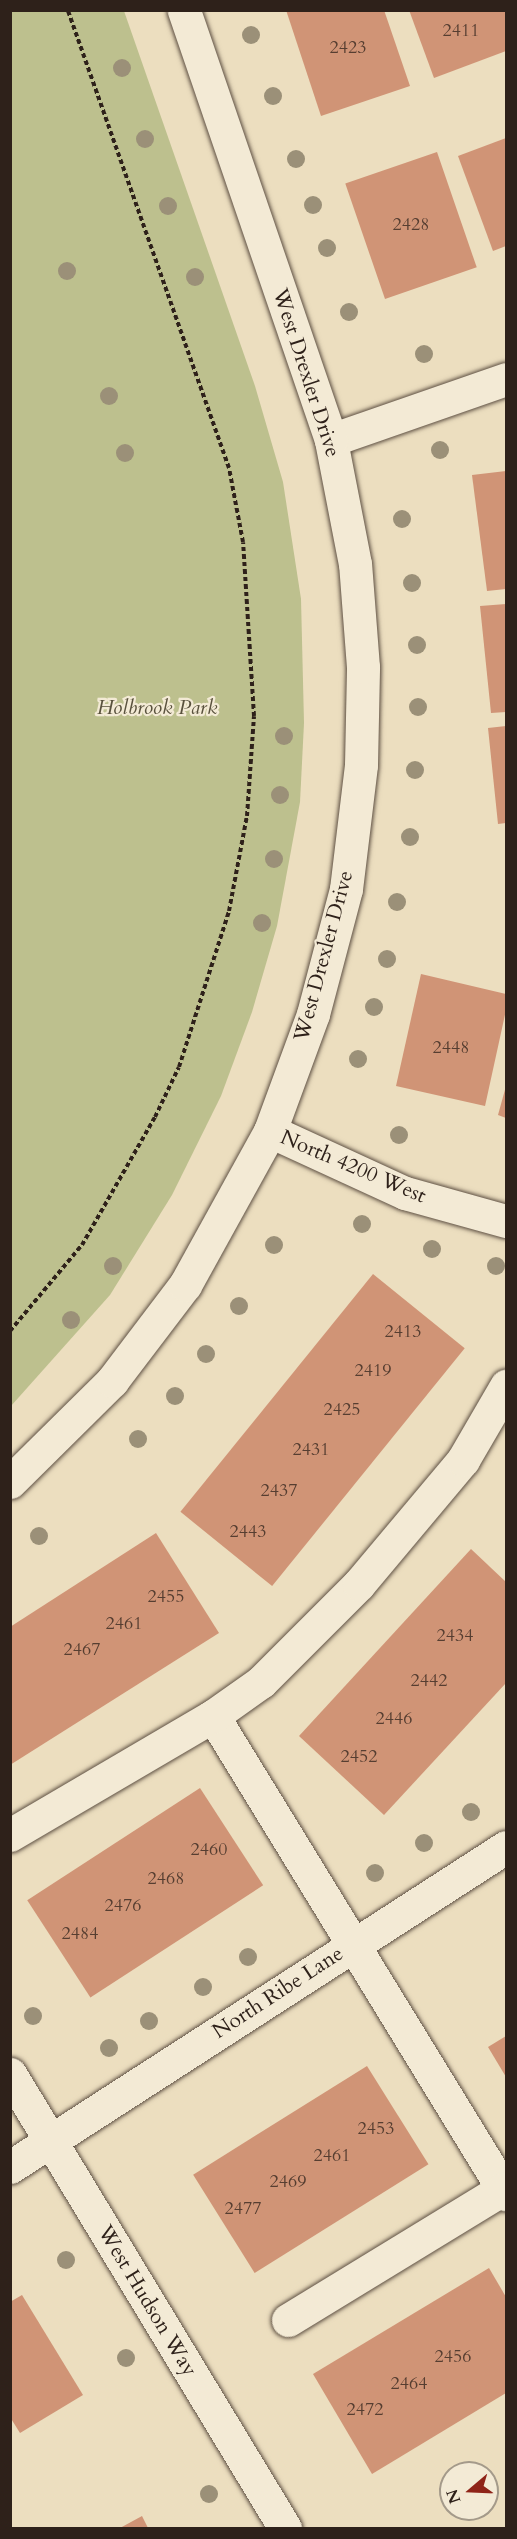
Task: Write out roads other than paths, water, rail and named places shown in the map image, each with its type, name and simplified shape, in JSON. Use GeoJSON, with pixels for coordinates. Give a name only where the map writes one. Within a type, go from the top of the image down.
{"type":"FeatureCollection","features":[{"type":"Feature","properties":{"kind":"street","name":"West Drexler Drive"},"geometry":{"type":"LineString","coordinates":[[10,1482],[112,1381],[185,1285],[270,1131],[313,1014],[346,889],[361,765],[363,668],[355,564],[331,440],[184,10]]}},
{"type":"Feature","properties":{"kind":"street"},"geometry":{"type":"LineString","coordinates":[[331,440],[507,379]]}},
{"type":"Feature","properties":{"kind":"street","name":"North 4200 West"},"geometry":{"type":"LineString","coordinates":[[270,1131],[405,1193],[507,1221]]}},
{"type":"Feature","properties":{"kind":"street"},"geometry":{"type":"LineString","coordinates":[[10,1835],[213,1716],[261,1683],[359,1584],[463,1460],[507,1386]]}},
{"type":"Feature","properties":{"kind":"street"},"geometry":{"type":"LineString","coordinates":[[213,1716],[505,2192],[288,2320]]}},
{"type":"Feature","properties":{"kind":"street","name":"North Ribe Lane"},"geometry":{"type":"LineString","coordinates":[[10,2167],[353,1944],[507,1847]]}},
{"type":"Feature","properties":{"kind":"street","name":"West Hudson Way"},"geometry":{"type":"LineString","coordinates":[[10,2074],[285,2529]]}},
{"type":"Feature","properties":{"kind":"park label","name":"Holbrook Park"},"geometry":{"type":"Point","coordinates":[157,708]}}]}
